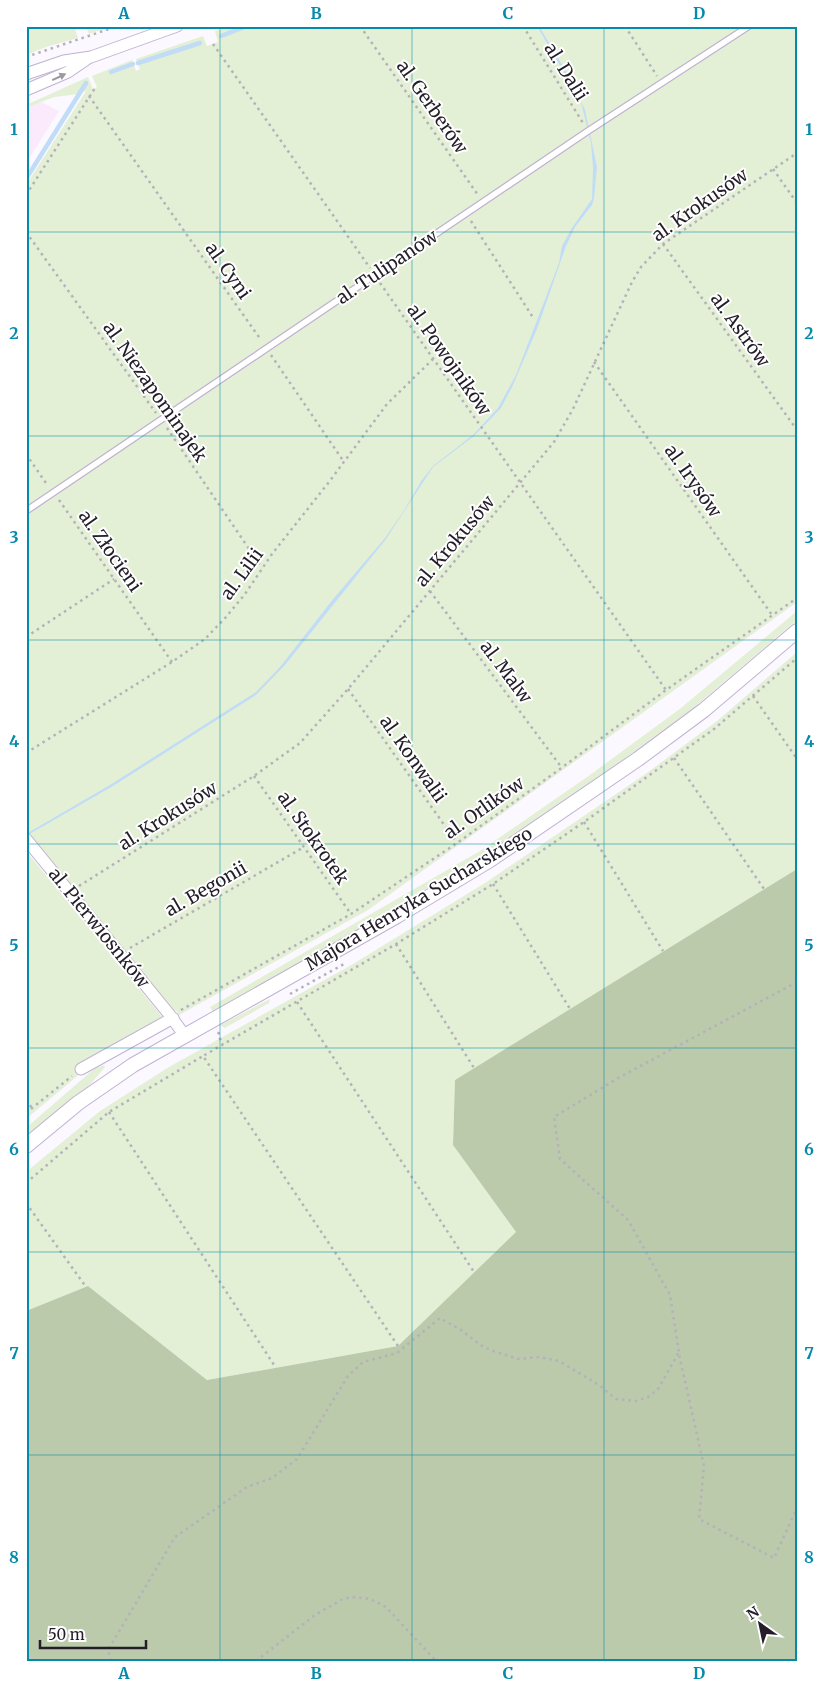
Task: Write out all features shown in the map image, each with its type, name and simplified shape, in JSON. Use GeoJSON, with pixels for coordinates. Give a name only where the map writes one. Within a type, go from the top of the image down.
{"type":"FeatureCollection","features":[{"type":"Feature","properties":{"kind":"street"},"geometry":{"type":"LineString","coordinates":[[26,74],[64,61],[89,58],[177,26]]}},
{"type":"Feature","properties":{"kind":"street"},"geometry":{"type":"LineString","coordinates":[[26,90],[68,72],[89,58]]}},
{"type":"Feature","properties":{"kind":"street","name":"Majora Henryka Sucharskiego"},"geometry":{"type":"LineString","coordinates":[[26,1146],[78,1103],[133,1065],[398,916],[490,860],[638,759],[704,710],[797,631]]}},
{"type":"Feature","properties":{"kind":"street","name":"al. Pierwiosnków"},"geometry":{"type":"LineString","coordinates":[[26,839],[172,1017],[185,1036]]}},
{"type":"Feature","properties":{"kind":"street"},"geometry":{"type":"LineString","coordinates":[[81,1069],[172,1017]]}},
{"type":"Feature","properties":{"kind":"lane","name":"al. Tulipanów"},"geometry":{"type":"LineString","coordinates":[[26,511],[588,131],[749,26]]}},
{"type":"Feature","properties":{"kind":"path"},"geometry":{"type":"LineString","coordinates":[[26,57],[118,26]]}},
{"type":"Feature","properties":{"kind":"path","name":"al. Gerberów"},"geometry":{"type":"LineString","coordinates":[[360,26],[483,202]]}},
{"type":"Feature","properties":{"kind":"path","name":"al. Dalii"},"geometry":{"type":"LineString","coordinates":[[523,26],[588,131]]}},
{"type":"Feature","properties":{"kind":"path"},"geometry":{"type":"LineString","coordinates":[[625,26],[662,83]]}},
{"type":"Feature","properties":{"kind":"path","name":"al. Powojników"},"geometry":{"type":"LineString","coordinates":[[214,44],[666,690]]}},
{"type":"Feature","properties":{"kind":"path"},"geometry":{"type":"LineString","coordinates":[[26,195],[95,88]]}},
{"type":"Feature","properties":{"kind":"path","name":"al. Cyni"},"geometry":{"type":"LineString","coordinates":[[89,96],[267,348],[344,462]]}},
{"type":"Feature","properties":{"kind":"path","name":"al. Krokusów"},"geometry":{"type":"LineString","coordinates":[[70,892],[254,776],[300,743],[348,689],[554,442],[573,409],[640,267],[663,244],[797,153]]}},
{"type":"Feature","properties":{"kind":"path"},"geometry":{"type":"LineString","coordinates":[[773,169],[797,203]]}},
{"type":"Feature","properties":{"kind":"path"},"geometry":{"type":"LineString","coordinates":[[466,214],[534,319]]}},
{"type":"Feature","properties":{"kind":"path","name":"al. Niezapominajek"},"geometry":{"type":"LineString","coordinates":[[26,232],[161,420],[262,568]]}},
{"type":"Feature","properties":{"kind":"path","name":"al. Astrów"},"geometry":{"type":"LineString","coordinates":[[663,244],[797,430]]}},
{"type":"Feature","properties":{"kind":"path","name":"al. Lilii"},"geometry":{"type":"LineString","coordinates":[[26,753],[172,662],[205,639],[245,594],[262,568],[387,404],[433,359]]}},
{"type":"Feature","properties":{"kind":"path","name":"al. Irysów"},"geometry":{"type":"LineString","coordinates":[[594,362],[772,615]]}},
{"type":"Feature","properties":{"kind":"path","name":"al. Złocieni"},"geometry":{"type":"LineString","coordinates":[[26,454],[172,662]]}},
{"type":"Feature","properties":{"kind":"path"},"geometry":{"type":"LineString","coordinates":[[26,637],[114,579]]}},
{"type":"Feature","properties":{"kind":"path","name":"al. Malw"},"geometry":{"type":"LineString","coordinates":[[430,591],[562,768]]}},
{"type":"Feature","properties":{"kind":"path","name":"al. Orlików"},"geometry":{"type":"LineString","coordinates":[[172,1017],[351,914],[562,768],[666,690],[797,598]]}},
{"type":"Feature","properties":{"kind":"path"},"geometry":{"type":"LineString","coordinates":[[26,1183],[109,1112],[396,944],[493,884],[714,729],[797,658]]}},
{"type":"Feature","properties":{"kind":"path","name":"al. Konwalii"},"geometry":{"type":"LineString","coordinates":[[348,689],[456,843]]}},
{"type":"Feature","properties":{"kind":"path"},"geometry":{"type":"LineString","coordinates":[[754,696],[797,759]]}},
{"type":"Feature","properties":{"kind":"path"},"geometry":{"type":"LineString","coordinates":[[674,758],[764,888]]}},
{"type":"Feature","properties":{"kind":"path","name":"al. Stokrotek"},"geometry":{"type":"LineString","coordinates":[[254,776],[351,914]]}},
{"type":"Feature","properties":{"kind":"path"},"geometry":{"type":"LineString","coordinates":[[584,822],[663,951]]}},
{"type":"Feature","properties":{"kind":"path","name":"al. Begonii"},"geometry":{"type":"LineString","coordinates":[[120,953],[304,847]]}},
{"type":"Feature","properties":{"kind":"path"},"geometry":{"type":"LineString","coordinates":[[493,884],[570,1009]]}},
{"type":"Feature","properties":{"kind":"path"},"geometry":{"type":"LineString","coordinates":[[396,944],[474,1068]]}},
{"type":"Feature","properties":{"kind":"path"},"geometry":{"type":"LineString","coordinates":[[797,982],[620,1078],[554,1117],[560,1159],[628,1220],[670,1295],[679,1352],[704,1466],[699,1519],[774,1558],[797,1508]]}},
{"type":"Feature","properties":{"kind":"path"},"geometry":{"type":"LineString","coordinates":[[297,1002],[474,1272]]}},
{"type":"Feature","properties":{"kind":"path"},"geometry":{"type":"LineString","coordinates":[[221,1032],[218,1035],[223,1044]]}},
{"type":"Feature","properties":{"kind":"path"},"geometry":{"type":"LineString","coordinates":[[203,1056],[398,1346]]}},
{"type":"Feature","properties":{"kind":"path"},"geometry":{"type":"LineString","coordinates":[[26,1113],[81,1069]]}},
{"type":"Feature","properties":{"kind":"path"},"geometry":{"type":"LineString","coordinates":[[26,1100],[32,1108]]}},
{"type":"Feature","properties":{"kind":"path"},"geometry":{"type":"LineString","coordinates":[[109,1112],[276,1368]]}},
{"type":"Feature","properties":{"kind":"path"},"geometry":{"type":"LineString","coordinates":[[26,1203],[86,1287]]}},
{"type":"Feature","properties":{"kind":"path"},"geometry":{"type":"LineString","coordinates":[[111,1661],[108,1650],[175,1537],[246,1487],[272,1478],[297,1459],[348,1376],[364,1362],[397,1353],[440,1318],[461,1330],[482,1346],[518,1359],[539,1357],[559,1361],[599,1385],[616,1398],[626,1400],[636,1401],[648,1397],[658,1389],[679,1352]]}},
{"type":"Feature","properties":{"kind":"path"},"geometry":{"type":"LineString","coordinates":[[256,1661],[316,1616],[343,1599],[352,1598],[370,1599],[386,1606],[436,1661]]}},
{"type":"Feature","properties":{"kind":"shaded area"},"geometry":{"type":"Polygon","coordinates":[[[41,102],[59,111],[26,163],[26,108],[41,102]]]}},
{"type":"Feature","properties":{"kind":"green space"},"geometry":{"type":"Polygon","coordinates":[[[26,26],[74,26],[78,38],[26,55],[26,26]]]}},
{"type":"Feature","properties":{"kind":"green space"},"geometry":{"type":"Polygon","coordinates":[[[86,26],[112,26],[89,34],[86,26]]]}},
{"type":"Feature","properties":{"kind":"green space"},"geometry":{"type":"Polygon","coordinates":[[[229,26],[797,26],[797,602],[368,910],[179,1015],[176,1010],[174,1012],[26,831],[26,185],[86,91],[54,97],[26,108],[26,105],[88,77],[93,89],[97,87],[92,76],[132,60],[136,71],[140,69],[136,59],[203,36],[207,46],[218,42],[215,31],[229,26]]]}},
{"type":"Feature","properties":{"kind":"green space"},"geometry":{"type":"Polygon","coordinates":[[[797,611],[797,620],[692,709],[624,759],[486,853],[213,1012],[210,1007],[480,851],[590,775],[681,708],[797,611]]]}},
{"type":"Feature","properties":{"kind":"green space"},"geometry":{"type":"Polygon","coordinates":[[[797,652],[797,869],[455,1080],[453,1145],[516,1232],[398,1346],[207,1380],[88,1286],[26,1311],[26,1172],[100,1111],[169,1067],[353,964],[485,883],[644,775],[717,721],[797,652]]]}},
{"type":"Feature","properties":{"kind":"green space"},"geometry":{"type":"Polygon","coordinates":[[[26,851],[163,1018],[82,1072],[26,1119],[26,851]]]}},
{"type":"Feature","properties":{"kind":"green space"},"geometry":{"type":"Polygon","coordinates":[[[797,869],[797,1661],[26,1661],[26,1311],[88,1286],[207,1380],[398,1346],[516,1232],[453,1145],[455,1080],[797,869]]]}},
{"type":"Feature","properties":{"kind":"green space"},"geometry":{"type":"Polygon","coordinates":[[[270,999],[269,1003],[225,1028],[220,1025],[270,999]]]}},
{"type":"Feature","properties":{"kind":"green space"},"geometry":{"type":"Polygon","coordinates":[[[104,1065],[105,1067],[88,1087],[26,1136],[26,1128],[94,1069],[104,1065]]]}},
{"type":"Feature","properties":{"kind":"water"},"geometry":{"type":"Polygon","coordinates":[[[537,26],[539,26],[570,78],[585,110],[597,167],[592,205],[575,227],[566,246],[537,329],[501,408],[474,436],[433,467],[386,539],[285,665],[256,695],[113,786],[26,836],[26,834],[110,785],[256,692],[280,667],[334,598],[385,538],[433,466],[473,435],[498,408],[516,375],[559,263],[562,246],[592,199],[593,168],[591,143],[581,102],[537,26]]]}},
{"type":"Feature","properties":{"kind":"waterway"},"geometry":{"type":"LineString","coordinates":[[221,36],[247,26]]}},
{"type":"Feature","properties":{"kind":"waterway"},"geometry":{"type":"LineString","coordinates":[[138,63],[200,43]]}},
{"type":"Feature","properties":{"kind":"waterway"},"geometry":{"type":"LineString","coordinates":[[111,72],[133,64]]}},
{"type":"Feature","properties":{"kind":"waterway"},"geometry":{"type":"LineString","coordinates":[[26,179],[86,83]]}}]}
